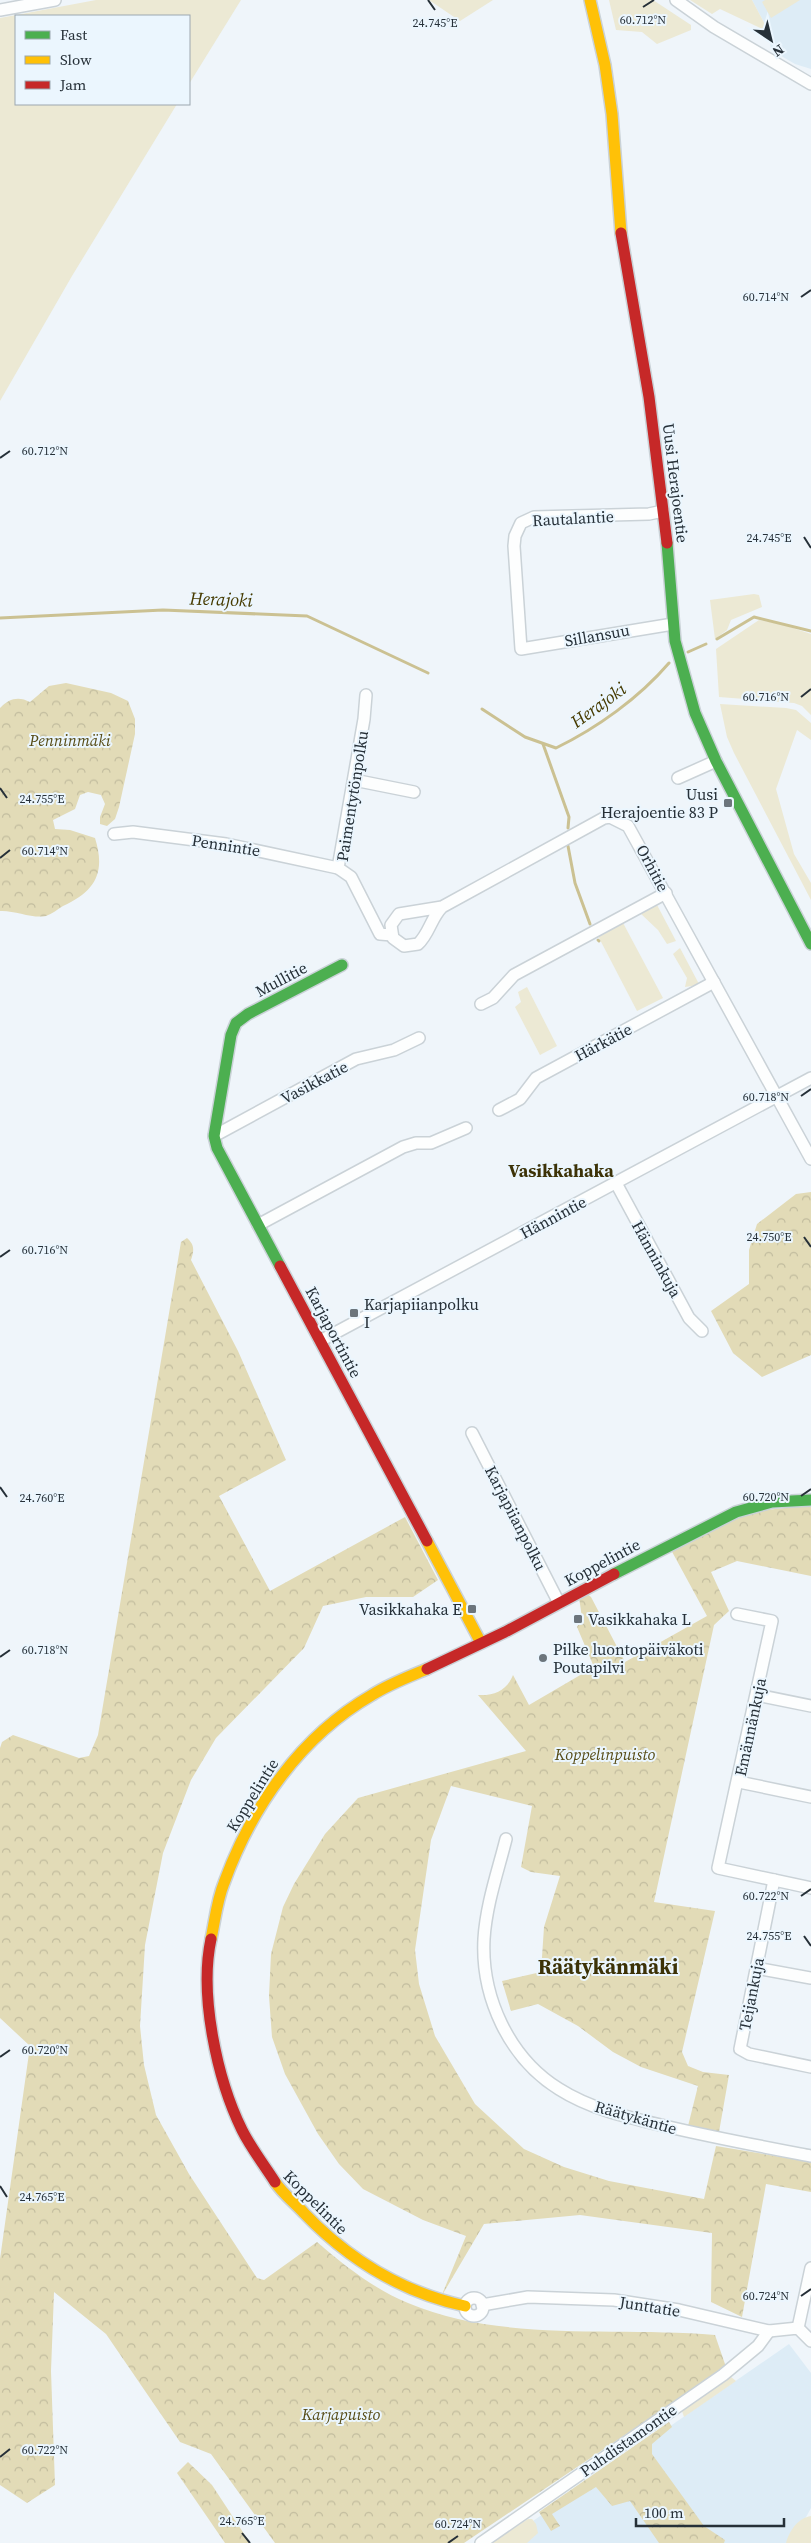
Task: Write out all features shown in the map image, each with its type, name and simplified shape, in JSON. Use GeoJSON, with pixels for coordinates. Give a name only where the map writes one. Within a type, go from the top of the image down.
{"type":"FeatureCollection","features":[{"type":"Feature","properties":{"kind":"street"},"geometry":{"type":"LineString","coordinates":[[0,10],[55,0]]}},
{"type":"Feature","properties":{"kind":"street","name":"Uusi Herajoentie"},"geometry":{"type":"LineString","coordinates":[[590,0],[605,65],[618,175],[620,230],[649,397],[663,511],[673,624],[685,684],[695,713],[716,761],[778,884],[811,944]]}},
{"type":"Feature","properties":{"kind":"street"},"geometry":{"type":"LineString","coordinates":[[676,0],[714,27],[811,84]]}},
{"type":"Feature","properties":{"kind":"street","name":"Rautalantie"},"geometry":{"type":"LineString","coordinates":[[521,649],[514,546],[515,536],[521,523],[534,517],[649,514],[663,511]]}},
{"type":"Feature","properties":{"kind":"street","name":"Sillansuu"},"geometry":{"type":"LineString","coordinates":[[521,649],[673,624]]}},
{"type":"Feature","properties":{"kind":"street","name":"Paimentytönpolku"},"geometry":{"type":"LineString","coordinates":[[366,695],[354,780],[338,868],[350,877],[380,934],[392,935]]}},
{"type":"Feature","properties":{"kind":"street"},"geometry":{"type":"LineString","coordinates":[[678,778],[716,761]]}},
{"type":"Feature","properties":{"kind":"street"},"geometry":{"type":"LineString","coordinates":[[354,780],[414,792]]}},
{"type":"Feature","properties":{"kind":"street","name":"Orhitie"},"geometry":{"type":"LineString","coordinates":[[442,907],[399,914],[392,921],[392,935],[398,943],[404,946],[418,944],[423,939],[435,914],[442,907],[594,822],[610,818],[622,822],[632,831],[811,1159]]}},
{"type":"Feature","properties":{"kind":"street","name":"Pennintie"},"geometry":{"type":"LineString","coordinates":[[114,834],[133,832],[226,844],[338,868]]}},
{"type":"Feature","properties":{"kind":"street"},"geometry":{"type":"LineString","coordinates":[[481,1004],[493,998],[514,975],[666,893]]}},
{"type":"Feature","properties":{"kind":"street","name":"Mullitie"},"geometry":{"type":"LineString","coordinates":[[214,1136],[231,1034],[236,1024],[248,1014],[342,965]]}},
{"type":"Feature","properties":{"kind":"street","name":"Härkätie"},"geometry":{"type":"LineString","coordinates":[[499,1110],[520,1099],[536,1078],[714,982]]}},
{"type":"Feature","properties":{"kind":"street","name":"Vasikkatie"},"geometry":{"type":"LineString","coordinates":[[214,1136],[356,1059],[394,1050],[419,1038]]}},
{"type":"Feature","properties":{"kind":"street","name":"Hännintie"},"geometry":{"type":"LineString","coordinates":[[320,1341],[811,1078]]}},
{"type":"Feature","properties":{"kind":"street"},"geometry":{"type":"LineString","coordinates":[[258,1225],[403,1147],[416,1143],[431,1143],[466,1128]]}},
{"type":"Feature","properties":{"kind":"street","name":"Karjaportintie"},"geometry":{"type":"LineString","coordinates":[[214,1136],[217,1148],[481,1643]]}},
{"type":"Feature","properties":{"kind":"street","name":"Hänninkuja"},"geometry":{"type":"LineString","coordinates":[[616,1183],[689,1318],[702,1331]]}},
{"type":"Feature","properties":{"kind":"street","name":"Karjapiianpolku"},"geometry":{"type":"LineString","coordinates":[[472,1433],[559,1603]]}},
{"type":"Feature","properties":{"kind":"street","name":"Koppelintie"},"geometry":{"type":"LineString","coordinates":[[465,2306],[428,2296],[376,2273],[345,2252],[308,2221],[270,2179],[245,2138],[225,2096],[210,2034],[208,1975],[214,1920],[239,1846],[272,1787],[289,1766],[342,1716],[362,1701],[384,1688],[481,1643],[721,1518],[761,1504],[811,1500]]}},
{"type":"Feature","properties":{"kind":"street","name":"Emännänkuja"},"geometry":{"type":"LineString","coordinates":[[737,1614],[772,1621],[739,1782],[718,1868],[774,1880]]}},
{"type":"Feature","properties":{"kind":"street"},"geometry":{"type":"LineString","coordinates":[[757,1695],[811,1706]]}},
{"type":"Feature","properties":{"kind":"street"},"geometry":{"type":"LineString","coordinates":[[739,1782],[811,1797]]}},
{"type":"Feature","properties":{"kind":"street","name":"Räätykäntie"},"geometry":{"type":"LineString","coordinates":[[506,1839],[486,1918],[485,1961],[488,1985],[503,2027],[511,2041],[533,2068],[570,2096],[626,2117],[811,2156]]}},
{"type":"Feature","properties":{"kind":"street"},"geometry":{"type":"LineString","coordinates":[[774,1880],[811,1888]]}},
{"type":"Feature","properties":{"kind":"street","name":"Teijankuja"},"geometry":{"type":"LineString","coordinates":[[774,1880],[740,2049],[749,2054],[811,2066]]}},
{"type":"Feature","properties":{"kind":"street"},"geometry":{"type":"LineString","coordinates":[[756,1968],[811,1978]]}},
{"type":"Feature","properties":{"kind":"street"},"geometry":{"type":"LineString","coordinates":[[811,2268],[798,2328],[811,2340]]}},
{"type":"Feature","properties":{"kind":"street","name":"Junttatie"},"geometry":{"type":"LineString","coordinates":[[465,2306],[469,2299],[475,2298],[482,2305],[528,2297],[614,2300],[679,2310],[770,2331],[798,2328]]}},
{"type":"Feature","properties":{"kind":"street","name":"Puhdistamontie"},"geometry":{"type":"LineString","coordinates":[[481,2543],[723,2374],[758,2346],[770,2331]]}},
{"type":"Feature","properties":{"kind":"shaded area"},"geometry":{"type":"Polygon","coordinates":[[[96,0],[241,0],[190,82],[190,15],[16,15],[96,0]]]}},
{"type":"Feature","properties":{"kind":"shaded area"},"geometry":{"type":"Polygon","coordinates":[[[429,0],[493,0],[460,21],[429,0]]]}},
{"type":"Feature","properties":{"kind":"shaded area"},"geometry":{"type":"Polygon","coordinates":[[[609,0],[653,0],[691,25],[691,30],[657,44],[642,32],[616,30],[609,0]]]}},
{"type":"Feature","properties":{"kind":"shaded area"},"geometry":{"type":"Polygon","coordinates":[[[690,0],[752,0],[769,32],[720,9],[712,14],[690,0]]]}},
{"type":"Feature","properties":{"kind":"shaded area"},"geometry":{"type":"Polygon","coordinates":[[[752,0],[811,0],[811,69],[795,64],[771,50],[769,32],[752,0]]]}},
{"type":"Feature","properties":{"kind":"shaded area"},"geometry":{"type":"Polygon","coordinates":[[[765,0],[800,0],[771,18],[762,2],[765,0]]]}},
{"type":"Feature","properties":{"kind":"shaded area"},"geometry":{"type":"Polygon","coordinates":[[[15,15],[15,105],[176,105],[72,276],[0,401],[0,18],[15,15]]]}},
{"type":"Feature","properties":{"kind":"shaded area"},"geometry":{"type":"Polygon","coordinates":[[[754,594],[759,595],[762,607],[731,620],[727,630],[715,639],[710,600],[754,594]]]}},
{"type":"Feature","properties":{"kind":"shaded area"},"geometry":{"type":"Polygon","coordinates":[[[759,620],[784,625],[811,634],[811,715],[802,706],[794,703],[719,697],[716,649],[759,620]]]}},
{"type":"Feature","properties":{"kind":"shaded area"},"geometry":{"type":"Polygon","coordinates":[[[720,704],[796,710],[811,723],[811,740],[797,730],[776,789],[794,854],[811,883],[811,900],[734,753],[727,737],[720,704]]]}},
{"type":"Feature","properties":{"kind":"shaded area"},"geometry":{"type":"Polygon","coordinates":[[[656,903],[676,941],[667,944],[658,930],[639,912],[656,903]]]}},
{"type":"Feature","properties":{"kind":"shaded area"},"geometry":{"type":"Polygon","coordinates":[[[622,921],[663,998],[637,1011],[597,934],[622,921]]]}},
{"type":"Feature","properties":{"kind":"shaded area"},"geometry":{"type":"Polygon","coordinates":[[[680,948],[698,985],[685,987],[687,978],[673,954],[680,948]]]}},
{"type":"Feature","properties":{"kind":"shaded area"},"geometry":{"type":"Polygon","coordinates":[[[527,987],[557,1046],[540,1055],[515,1007],[521,1002],[518,992],[527,987]]]}},
{"type":"Feature","properties":{"kind":"shaded area"},"geometry":{"type":"Polygon","coordinates":[[[789,2344],[811,2373],[811,2508],[792,2543],[501,2543],[789,2344]]]}},
{"type":"Feature","properties":{"kind":"shaded area"},"geometry":{"type":"Polygon","coordinates":[[[731,2377],[736,2381],[684,2417],[682,2411],[685,2407],[731,2377]]]}},
{"type":"Feature","properties":{"kind":"shaded area"},"geometry":{"type":"Polygon","coordinates":[[[811,2516],[811,2543],[786,2543],[789,2534],[798,2522],[811,2516]]]}},
{"type":"Feature","properties":{"kind":"shaded area"},"geometry":{"type":"Polygon","coordinates":[[[528,2519],[532,2519],[536,2524],[538,2533],[527,2543],[490,2543],[528,2519]]]}},
{"type":"Feature","properties":{"kind":"green space","name":"Penninmäki"},"geometry":{"type":"Polygon","coordinates":[[[66,683],[111,693],[128,701],[135,719],[135,734],[119,807],[115,819],[107,826],[100,824],[100,817],[105,804],[101,795],[88,792],[80,795],[75,809],[53,820],[55,829],[70,830],[95,838],[99,861],[98,871],[95,880],[83,894],[46,916],[41,917],[0,911],[0,708],[14,699],[30,702],[49,686],[66,683]]]}},
{"type":"Feature","properties":{"kind":"green space"},"geometry":{"type":"Polygon","coordinates":[[[811,1192],[811,1355],[762,1377],[733,1353],[711,1311],[749,1284],[749,1250],[757,1224],[796,1194],[811,1192]]]}},
{"type":"Feature","properties":{"kind":"green space","name":"Karjapuisto"},"geometry":{"type":"Polygon","coordinates":[[[187,1238],[193,1248],[191,1260],[238,1351],[286,1460],[219,1496],[270,1591],[405,1517],[438,1580],[413,1597],[366,1597],[323,1606],[304,1648],[216,1738],[191,1780],[163,1853],[145,1945],[140,2026],[144,2065],[156,2115],[189,2174],[257,2278],[264,2280],[317,2242],[349,2268],[383,2291],[408,2303],[444,2315],[482,2324],[559,2331],[715,2335],[726,2367],[464,2543],[275,2543],[211,2454],[180,2442],[106,2334],[54,2292],[51,2371],[55,2485],[27,2503],[0,2485],[0,2259],[30,2046],[0,2018],[0,1748],[2,1742],[13,1735],[79,1758],[89,1756],[98,1735],[181,1242],[187,1238]]]}},
{"type":"Feature","properties":{"kind":"green space","name":"Koppelinpuisto"},"geometry":{"type":"Polygon","coordinates":[[[811,1505],[811,1576],[737,1561],[711,1572],[729,1611],[714,1625],[654,1902],[715,1911],[682,2052],[688,2066],[703,2072],[729,2075],[719,2132],[688,2126],[698,2086],[641,2067],[613,2052],[578,2026],[538,2004],[511,2011],[502,1981],[541,1972],[544,1927],[560,1876],[531,1872],[521,1867],[532,1806],[451,1786],[431,1840],[415,1950],[419,1984],[435,2036],[475,2104],[524,2149],[564,2167],[609,2181],[704,2199],[716,2146],[811,2162],[811,2192],[766,2184],[742,2317],[711,2302],[712,2233],[580,2215],[484,2224],[441,2297],[466,2236],[423,2220],[363,2189],[339,2164],[318,2134],[285,2074],[272,2037],[269,1996],[271,1954],[283,1907],[294,1884],[325,1834],[358,1798],[526,1751],[478,1695],[500,1691],[507,1685],[513,1675],[529,1705],[594,1667],[577,1627],[582,1618],[579,1597],[586,1593],[591,1597],[625,1662],[707,1616],[670,1548],[749,1512],[811,1505]]]}},
{"type":"Feature","properties":{"kind":"green space"},"geometry":{"type":"Polygon","coordinates":[[[669,2422],[672,2427],[652,2444],[652,2454],[704,2526],[725,2540],[724,2543],[659,2543],[630,2501],[612,2506],[596,2487],[552,2514],[560,2526],[551,2531],[539,2512],[669,2422]]]}},
{"type":"Feature","properties":{"kind":"green space"},"geometry":{"type":"Polygon","coordinates":[[[188,2462],[212,2485],[250,2543],[225,2543],[177,2473],[188,2462]]]}},
{"type":"Feature","properties":{"kind":"waterway","name":"Herajoki"},"geometry":{"type":"LineString","coordinates":[[0,618],[163,610],[307,616],[428,673]]}},
{"type":"Feature","properties":{"kind":"waterway","name":"Herajoki"},"geometry":{"type":"LineString","coordinates":[[717,639],[754,617],[811,631]]}},
{"type":"Feature","properties":{"kind":"waterway","name":"Herajoki"},"geometry":{"type":"LineString","coordinates":[[688,652],[706,644]]}},
{"type":"Feature","properties":{"kind":"waterway","name":"Herajoki"},"geometry":{"type":"LineString","coordinates":[[482,709],[525,737],[556,748],[602,722],[617,711],[669,663]]}},
{"type":"Feature","properties":{"kind":"waterway"},"geometry":{"type":"LineString","coordinates":[[543,744],[569,817],[568,828]]}},
{"type":"Feature","properties":{"kind":"waterway"},"geometry":{"type":"LineString","coordinates":[[568,846],[575,883],[590,924]]}},
{"type":"Feature","properties":{"kind":"traffic: fast"},"geometry":{"type":"LineString","coordinates":[[667,543],[675,641],[695,713],[716,761],[811,944]]}},
{"type":"Feature","properties":{"kind":"traffic: fast"},"geometry":{"type":"LineString","coordinates":[[280,1266],[217,1148],[214,1136],[231,1035],[236,1023],[248,1014],[342,965]]}},
{"type":"Feature","properties":{"kind":"traffic: fast"},"geometry":{"type":"LineString","coordinates":[[614,1574],[736,1512],[772,1502],[811,1500]]}},
{"type":"Feature","properties":{"kind":"traffic: slow"},"geometry":{"type":"LineString","coordinates":[[590,0],[605,65],[612,114],[621,233]]}},
{"type":"Feature","properties":{"kind":"traffic: slow"},"geometry":{"type":"LineString","coordinates":[[427,1541],[481,1643]]}},
{"type":"Feature","properties":{"kind":"traffic: slow"},"geometry":{"type":"LineString","coordinates":[[211,1939],[216,1910],[235,1854],[264,1800],[282,1775],[301,1752],[346,1712],[385,1687],[427,1669]]}},
{"type":"Feature","properties":{"kind":"traffic: slow"},"geometry":{"type":"LineString","coordinates":[[275,2182],[321,2230],[377,2272],[419,2292],[465,2306]]}},
{"type":"Feature","properties":{"kind":"traffic: jam"},"geometry":{"type":"LineString","coordinates":[[621,233],[649,397],[667,543]]}},
{"type":"Feature","properties":{"kind":"traffic: jam"},"geometry":{"type":"LineString","coordinates":[[280,1266],[427,1541]]}},
{"type":"Feature","properties":{"kind":"traffic: jam"},"geometry":{"type":"LineString","coordinates":[[427,1669],[505,1632],[614,1574]]}},
{"type":"Feature","properties":{"kind":"traffic: jam"},"geometry":{"type":"LineString","coordinates":[[211,1939],[207,1985],[209,2011],[218,2062],[225,2087],[242,2130],[275,2182]]}},
{"type":"Feature","properties":{"kind":"place","name":"Uusi Herajoentie 83 P"},"geometry":{"type":"Point","coordinates":[728,803]}},
{"type":"Feature","properties":{"kind":"place","name":"Karjapiianpolku I"},"geometry":{"type":"Point","coordinates":[354,1313]}},
{"type":"Feature","properties":{"kind":"place","name":"Vasikkahaka E"},"geometry":{"type":"Point","coordinates":[472,1609]}},
{"type":"Feature","properties":{"kind":"place","name":"Vasikkahaka L"},"geometry":{"type":"Point","coordinates":[578,1619]}},
{"type":"Feature","properties":{"kind":"place","name":"Pilke luontopäiväkoti Poutapilvi"},"geometry":{"type":"Point","coordinates":[543,1658]}},
{"type":"Feature","properties":{"kind":"district","name":"Vasikkahaka"},"geometry":{"type":"Point","coordinates":[561,1170]}},
{"type":"Feature","properties":{"kind":"district","name":"Räätykänmäki"},"geometry":{"type":"Point","coordinates":[608,1966]}}]}
